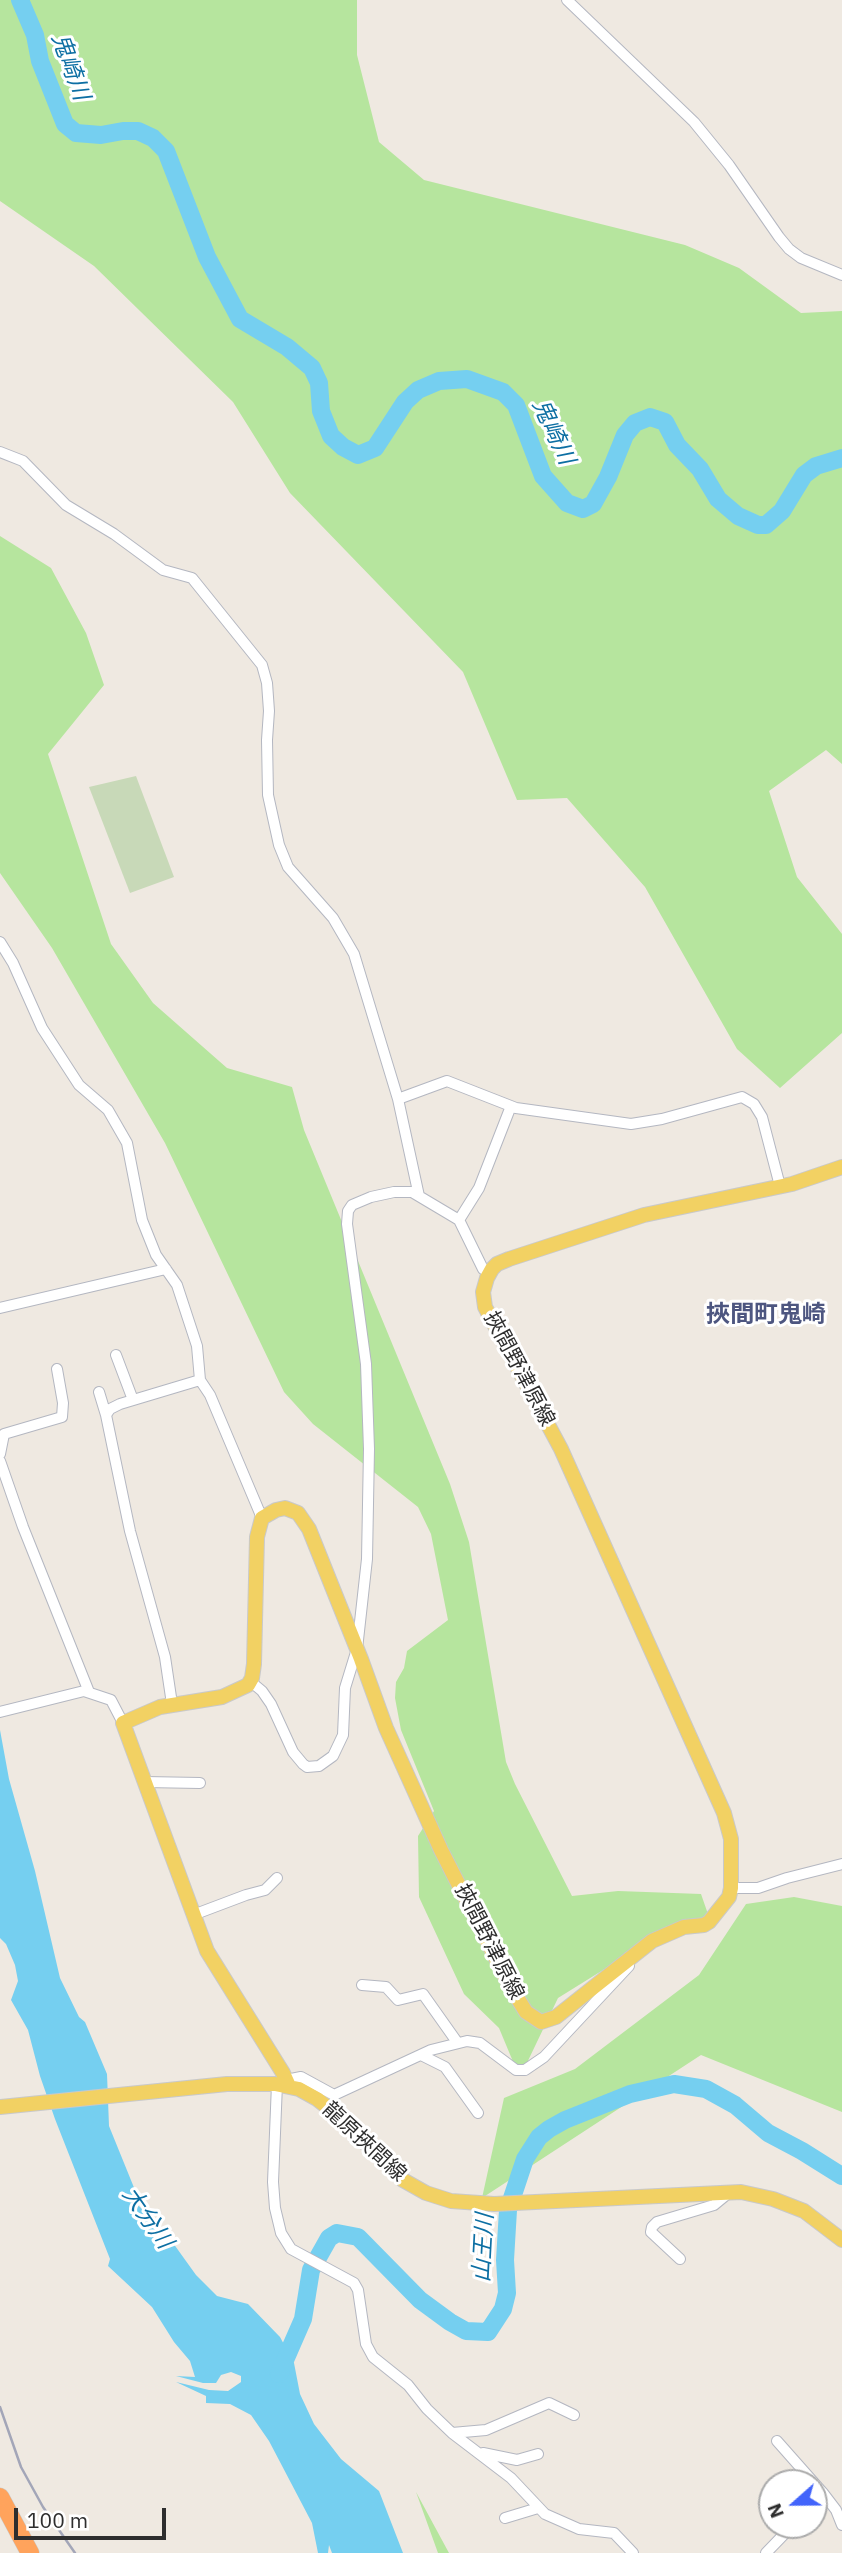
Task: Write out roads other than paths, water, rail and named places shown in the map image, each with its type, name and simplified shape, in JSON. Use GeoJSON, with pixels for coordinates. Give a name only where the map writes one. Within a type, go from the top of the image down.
{"type":"FeatureCollection","features":[{"type":"Feature","properties":{"kind":"highway"},"geometry":{"type":"LineString","coordinates":[[0,2497],[30,2553]]}},
{"type":"Feature","properties":{"kind":"main road"},"geometry":{"type":"LineString","coordinates":[[490,1273],[497,1264],[509,1259],[630,1219],[705,1200],[780,1186],[842,1167]]}},
{"type":"Feature","properties":{"kind":"main road","name":"挾間野津原線"},"geometry":{"type":"LineString","coordinates":[[262,1518],[285,1508],[298,1513],[304,1520],[386,1728],[430,1827],[510,1986],[526,2012],[541,2022],[556,2017],[646,1945],[677,1930],[709,1922],[729,1897],[731,1888],[731,1839],[724,1813],[561,1449],[485,1307],[484,1292],[490,1273]]}},
{"type":"Feature","properties":{"kind":"main road"},"geometry":{"type":"LineString","coordinates":[[262,1518],[257,1537],[254,1664],[250,1681],[244,1688],[228,1695],[172,1704],[123,1723],[193,1915],[213,1962],[284,2083]]}},
{"type":"Feature","properties":{"kind":"main road","name":"龍原挾間線"},"geometry":{"type":"LineString","coordinates":[[0,2107],[255,2083],[284,2083],[327,2106],[396,2174],[414,2187],[450,2201],[483,2203],[732,2191],[764,2196],[781,2202],[813,2217],[839,2234]]}},
{"type":"Feature","properties":{"kind":"street"},"geometry":{"type":"LineString","coordinates":[[567,0],[694,122],[729,165],[789,249],[801,258],[842,275]]}},
{"type":"Feature","properties":{"kind":"street"},"geometry":{"type":"LineString","coordinates":[[0,452],[23,461],[66,505],[114,534],[163,570],[192,578],[262,665],[267,683],[269,711],[268,795],[279,845],[288,867],[333,918],[354,954],[398,1099],[419,1196]]}},
{"type":"Feature","properties":{"kind":"street"},"geometry":{"type":"LineString","coordinates":[[0,942],[50,1039],[79,1085],[108,1110],[127,1143],[142,1220],[156,1255],[177,1286],[197,1346],[200,1380],[210,1395],[262,1518]]}},
{"type":"Feature","properties":{"kind":"street"},"geometry":{"type":"LineString","coordinates":[[398,1099],[447,1081],[511,1106],[631,1124],[662,1119],[742,1097],[754,1104],[762,1117],[780,1186]]}},
{"type":"Feature","properties":{"kind":"street"},"geometry":{"type":"LineString","coordinates":[[459,1220],[479,1188],[511,1106]]}},
{"type":"Feature","properties":{"kind":"street"},"geometry":{"type":"LineString","coordinates":[[250,1681],[262,1691],[271,1704],[293,1752],[307,1767],[319,1766],[333,1756],[342,1740],[346,1684],[357,1649],[367,1559],[369,1449],[366,1364],[347,1224],[348,1211],[352,1205],[371,1196],[412,1192],[459,1220],[483,1269],[490,1273]]}},
{"type":"Feature","properties":{"kind":"street"},"geometry":{"type":"LineString","coordinates":[[0,1308],[166,1269]]}},
{"type":"Feature","properties":{"kind":"street"},"geometry":{"type":"LineString","coordinates":[[117,1355],[133,1400]]}},
{"type":"Feature","properties":{"kind":"street"},"geometry":{"type":"LineString","coordinates":[[0,1454],[4,1434],[62,1417],[63,1404],[57,1369]]}},
{"type":"Feature","properties":{"kind":"street"},"geometry":{"type":"LineString","coordinates":[[106,1415],[110,1409],[133,1400],[200,1380]]}},
{"type":"Feature","properties":{"kind":"street"},"geometry":{"type":"LineString","coordinates":[[99,1392],[130,1531],[165,1657],[172,1704]]}},
{"type":"Feature","properties":{"kind":"street"},"geometry":{"type":"LineString","coordinates":[[0,1461],[23,1527],[89,1692]]}},
{"type":"Feature","properties":{"kind":"street"},"geometry":{"type":"LineString","coordinates":[[0,1712],[73,1693],[89,1692],[111,1700],[123,1723]]}},
{"type":"Feature","properties":{"kind":"street"},"geometry":{"type":"LineString","coordinates":[[145,1782],[200,1783]]}},
{"type":"Feature","properties":{"kind":"street"},"geometry":{"type":"LineString","coordinates":[[731,1888],[758,1888],[842,1864]]}},
{"type":"Feature","properties":{"kind":"street"},"geometry":{"type":"LineString","coordinates":[[193,1915],[265,1890],[277,1878]]}},
{"type":"Feature","properties":{"kind":"street"},"geometry":{"type":"LineString","coordinates":[[633,2553],[614,2533],[579,2529],[553,2519],[538,2508],[511,2478],[452,2433],[427,2409],[408,2385],[373,2357],[366,2344],[356,2286],[351,2280],[291,2249],[285,2240],[275,2208],[273,2164],[284,2083],[301,2077],[334,2095],[421,2055],[457,2042],[480,2043],[516,2070],[531,2068],[646,1945]]}},
{"type":"Feature","properties":{"kind":"street"},"geometry":{"type":"LineString","coordinates":[[362,1985],[386,1987],[398,2000],[423,1994],[457,2042]]}},
{"type":"Feature","properties":{"kind":"street"},"geometry":{"type":"LineString","coordinates":[[421,2055],[445,2067],[478,2113]]}},
{"type":"Feature","properties":{"kind":"street"},"geometry":{"type":"LineString","coordinates":[[680,2259],[651,2232],[652,2227],[657,2222],[714,2206],[732,2191]]}},
{"type":"Feature","properties":{"kind":"street"},"geometry":{"type":"LineString","coordinates":[[452,2433],[486,2430],[548,2403],[574,2415]]}},
{"type":"Feature","properties":{"kind":"street"},"geometry":{"type":"LineString","coordinates":[[777,2441],[802,2469]]}},
{"type":"Feature","properties":{"kind":"street"},"geometry":{"type":"LineString","coordinates":[[476,2452],[517,2460],[538,2454]]}},
{"type":"Feature","properties":{"kind":"street"},"geometry":{"type":"LineString","coordinates":[[505,2518],[538,2508]]}},
{"type":"Feature","properties":{"kind":"street"},"geometry":{"type":"LineString","coordinates":[[839,2509],[842,2525]]}},
{"type":"Feature","properties":{"kind":"street"},"geometry":{"type":"LineString","coordinates":[[766,2553],[780,2539]]}},
{"type":"Feature","properties":{"kind":"water","name":"大分川"},"geometry":{"type":"Polygon","coordinates":[[[0,1730],[9,1779],[35,1871],[60,1978],[79,2017],[85,2022],[107,2074],[109,2126],[137,2195],[138,2205],[168,2236],[196,2275],[217,2296],[248,2304],[280,2337],[294,2363],[300,2394],[314,2424],[341,2459],[379,2491],[403,2553],[332,2553],[329,2545],[328,2553],[318,2553],[312,2523],[269,2441],[251,2415],[230,2404],[206,2403],[206,2396],[176,2382],[209,2390],[228,2391],[241,2382],[241,2376],[231,2372],[221,2375],[216,2383],[203,2383],[176,2376],[195,2377],[190,2361],[174,2342],[152,2307],[108,2266],[110,2259],[55,2119],[28,2030],[11,2000],[18,1981],[15,1965],[6,1944],[0,1938],[0,1730]]]}},
{"type":"Feature","properties":{"kind":"waterway","name":"鬼崎川"},"geometry":{"type":"LineString","coordinates":[[20,0],[35,35],[40,61],[65,124],[76,133],[101,135],[138,131],[153,138],[166,151],[207,257],[240,319],[287,347],[312,368],[319,383],[321,411],[331,436],[343,447],[358,455],[375,448],[405,402],[418,390],[439,381],[467,379],[503,392],[516,405],[543,476],[567,503],[583,509],[593,504],[608,477],[625,435],[635,423],[650,417],[665,422],[677,445],[700,469],[718,499],[738,516],[758,525],[766,525],[782,511],[804,475],[816,466],[842,458]]}},
{"type":"Feature","properties":{"kind":"waterway","name":"山王川"},"geometry":{"type":"LineString","coordinates":[[279,2374],[303,2319],[311,2270],[329,2238],[337,2233],[358,2237],[420,2300],[450,2322],[466,2331],[488,2332],[503,2309],[507,2293],[505,2260],[508,2210],[525,2159],[539,2137],[549,2129],[630,2094],[674,2084],[706,2089],[735,2105],[768,2133],[842,2176]]}},
{"type":"Feature","properties":{"kind":"railway"},"geometry":{"type":"LineString","coordinates":[[0,2407],[21,2467],[43,2507],[75,2553]]}},
{"type":"Feature","properties":{"kind":"district","name":"挾間町鬼崎"},"geometry":{"type":"Point","coordinates":[766,1315]}}]}
